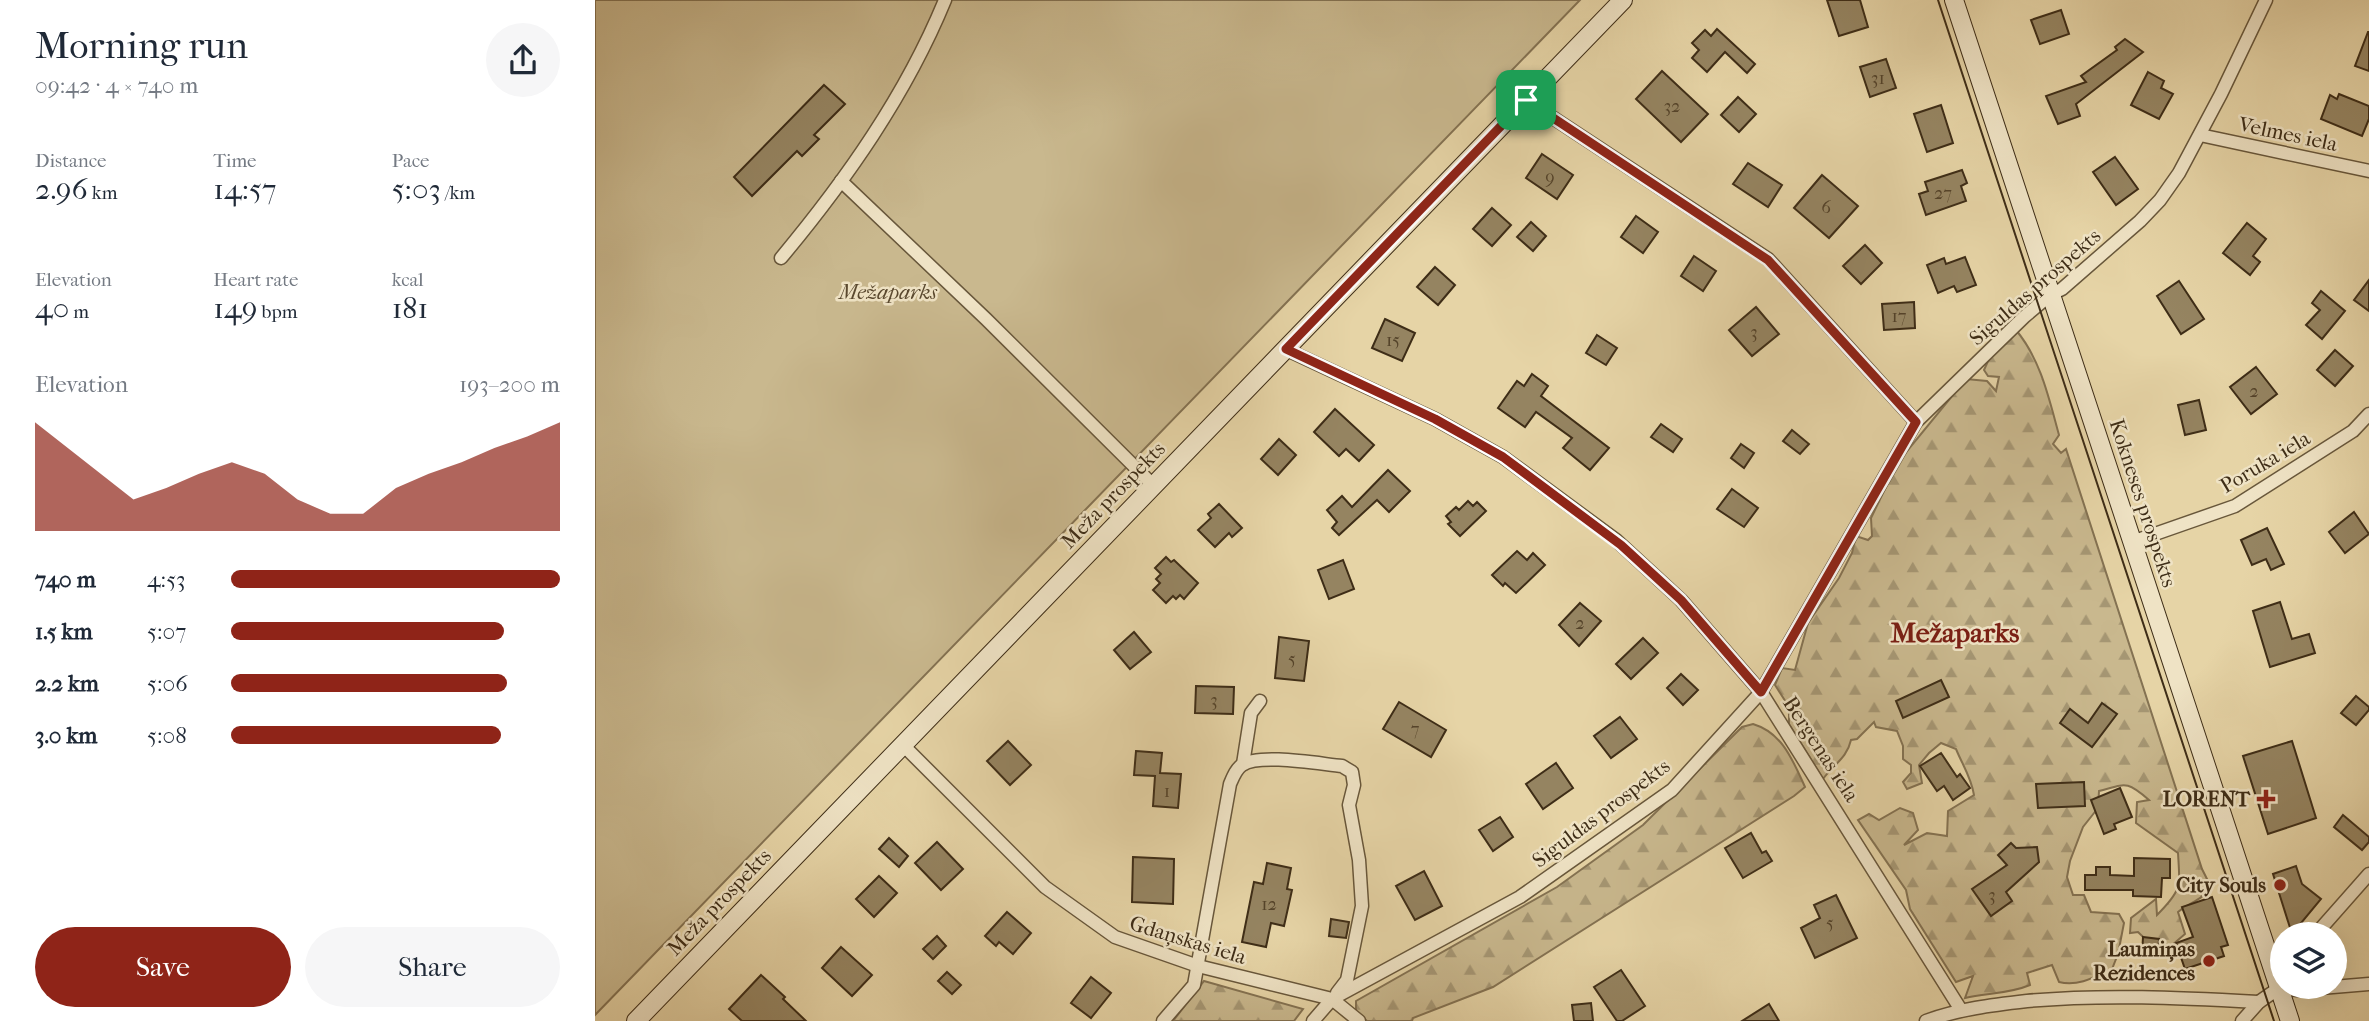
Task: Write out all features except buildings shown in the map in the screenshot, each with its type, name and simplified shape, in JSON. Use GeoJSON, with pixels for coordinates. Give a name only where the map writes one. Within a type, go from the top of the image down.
{"type":"FeatureCollection","features":[{"type":"Feature","properties":{"kind":"street"},"geometry":{"type":"LineString","coordinates":[[781,258],[826,204],[911,73],[945,0]]}},
{"type":"Feature","properties":{"kind":"street","name":"Meža prospekts"},"geometry":{"type":"LineString","coordinates":[[636,1021],[1623,0]]}},
{"type":"Feature","properties":{"kind":"street","name":"Kokneses prospekts"},"geometry":{"type":"LineString","coordinates":[[1954,0],[2270,954]]}},
{"type":"Feature","properties":{"kind":"street","name":"Siguldas prospekts"},"geometry":{"type":"LineString","coordinates":[[1313,1021],[1332,999],[1520,897],[1672,790],[1761,692],[1916,422],[2024,317],[2050,295],[2062,289],[2154,207],[2179,173],[2200,135],[2266,0]]}},
{"type":"Feature","properties":{"kind":"street"},"geometry":{"type":"LineString","coordinates":[[1526,100],[1768,260],[1916,422]]}},
{"type":"Feature","properties":{"kind":"street","name":"Velmes iela"},"geometry":{"type":"LineString","coordinates":[[2200,135],[2369,171]]}},
{"type":"Feature","properties":{"kind":"street"},"geometry":{"type":"LineString","coordinates":[[841,181],[986,319],[1154,486]]}},
{"type":"Feature","properties":{"kind":"street","name":"Bergenas iela"},"geometry":{"type":"LineString","coordinates":[[1286,349],[1435,419],[1503,457],[1621,545],[1681,600],[1761,692],[1912,928],[1961,1010]]}},
{"type":"Feature","properties":{"kind":"street","name":"Poruka iela"},"geometry":{"type":"LineString","coordinates":[[2132,542],[2235,506],[2353,431],[2369,414]]}},
{"type":"Feature","properties":{"kind":"street"},"geometry":{"type":"LineString","coordinates":[[1243,764],[1251,713],[1260,701]]}},
{"type":"Feature","properties":{"kind":"street","name":"Gdaņskas iela"},"geometry":{"type":"LineString","coordinates":[[903,745],[1045,887],[1115,937],[1198,966],[1332,999],[1359,1021]]}},
{"type":"Feature","properties":{"kind":"street"},"geometry":{"type":"LineString","coordinates":[[1163,1021],[1194,985],[1230,784],[1235,772],[1243,764],[1259,759],[1342,766],[1352,772],[1354,785],[1349,805],[1359,860],[1362,906],[1347,980],[1332,999]]}},
{"type":"Feature","properties":{"kind":"street"},"geometry":{"type":"LineString","coordinates":[[2327,922],[2369,874]]}},
{"type":"Feature","properties":{"kind":"street"},"geometry":{"type":"LineString","coordinates":[[2347,986],[2369,984]]}},
{"type":"Feature","properties":{"kind":"street"},"geometry":{"type":"LineString","coordinates":[[2242,1021],[2270,993]]}},
{"type":"Feature","properties":{"kind":"street"},"geometry":{"type":"LineString","coordinates":[[1926,1021],[1961,1010],[2105,996],[2259,1002]]}},
{"type":"Feature","properties":{"kind":"street","name":"Kokneses prospekts"},"geometry":{"type":"LineString","coordinates":[[2284,999],[2290,1021]]}},
{"type":"Feature","properties":{"kind":"green space","name":"Mežaparks"},"geometry":{"type":"Polygon","coordinates":[[[595,0],[1580,0],[595,1015],[595,0]]]}},
{"type":"Feature","properties":{"kind":"green space"},"geometry":{"type":"Polygon","coordinates":[[[2016,330],[2032,354],[2043,380],[2059,435],[2053,444],[2061,453],[2066,449],[2202,869],[2211,887],[2200,898],[2178,912],[2185,934],[2171,946],[2165,946],[2161,954],[2138,932],[2130,933],[2131,918],[2156,899],[2157,915],[2171,900],[2179,881],[2178,853],[2136,823],[2137,802],[2149,800],[2125,785],[2099,791],[2098,808],[2083,827],[2067,877],[2073,895],[2084,895],[2091,912],[2119,914],[2124,923],[2112,969],[2086,980],[2066,983],[2059,982],[2052,965],[2027,973],[2030,985],[2006,992],[1965,998],[1973,976],[1956,982],[1910,909],[1906,890],[1858,820],[1869,814],[1879,820],[1900,808],[1913,813],[1918,830],[1904,845],[1927,833],[1947,836],[1948,811],[1974,795],[1956,749],[1941,743],[1919,765],[1922,783],[1907,789],[1903,782],[1911,773],[1911,765],[1903,759],[1903,746],[1897,731],[1876,727],[1874,722],[1857,739],[1851,740],[1843,756],[1823,779],[1789,724],[1789,707],[1775,685],[1782,668],[1795,670],[1808,623],[1839,578],[1852,553],[1856,536],[1868,540],[1872,536],[1871,518],[1898,462],[1966,379],[1987,381],[1996,391],[1999,377],[1988,376],[1984,370],[1989,359],[2016,330]]]}},
{"type":"Feature","properties":{"kind":"green space"},"geometry":{"type":"Polygon","coordinates":[[[1753,724],[1772,734],[1786,749],[1805,787],[1794,796],[1493,987],[1413,1018],[1412,1021],[1367,1021],[1356,1012],[1356,1001],[1557,887],[1643,825],[1742,727],[1753,724]]]}},
{"type":"Feature","properties":{"kind":"green space"},"geometry":{"type":"Polygon","coordinates":[[[1204,981],[1303,1009],[1294,1021],[1173,1021],[1204,981]]]}},
{"type":"Feature","properties":{"kind":"tram line"},"geometry":{"type":"LineString","coordinates":[[1938,0],[2274,1021]]}},
{"type":"Feature","properties":{"kind":"place","name":"LORENT"},"geometry":{"type":"Point","coordinates":[2266,799]}},
{"type":"Feature","properties":{"kind":"place","name":"City Souls"},"geometry":{"type":"Point","coordinates":[2280,885]}},
{"type":"Feature","properties":{"kind":"place","name":"Laumiņas Rezidences"},"geometry":{"type":"Point","coordinates":[2209,961]}},
{"type":"Feature","properties":{"kind":"district","name":"Mežaparks"},"geometry":{"type":"Point","coordinates":[1955,632]}},
{"type":"Feature","properties":{"kind":"route"},"geometry":{"type":"LineString","coordinates":[[1526,100],[1768,260],[1916,422],[1761,692],[1681,600],[1616,540],[1503,457],[1435,419],[1286,349],[1526,100]]}}]}
